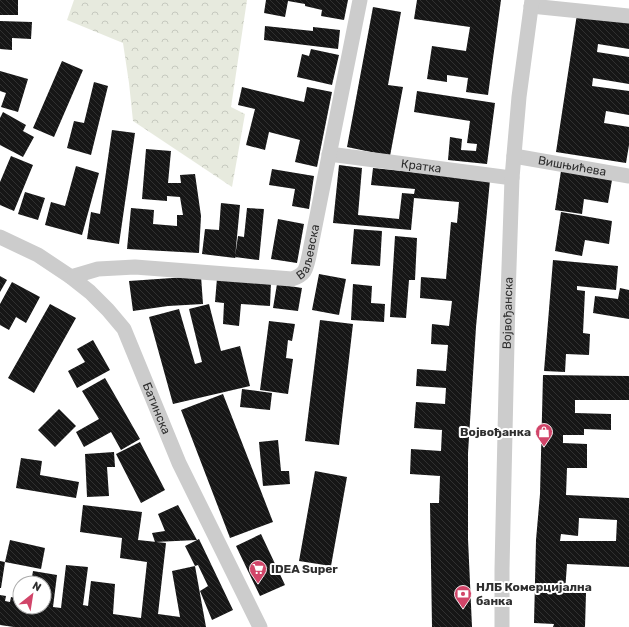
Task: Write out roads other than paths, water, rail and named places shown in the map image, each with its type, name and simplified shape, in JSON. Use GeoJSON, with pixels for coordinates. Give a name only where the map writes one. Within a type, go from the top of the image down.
{"type":"FeatureCollection","features":[{"type":"Feature","properties":{"kind":"street","name":"Ваљевска"},"geometry":{"type":"LineString","coordinates":[[71,277],[98,269],[135,266],[292,279],[300,276],[305,271],[310,256],[360,0]]}},
{"type":"Feature","properties":{"kind":"street"},"geometry":{"type":"LineString","coordinates":[[531,3],[629,16]]}},
{"type":"Feature","properties":{"kind":"street","name":"Војвођанска"},"geometry":{"type":"LineString","coordinates":[[502,627],[508,297],[512,178],[519,97],[531,3]]}},
{"type":"Feature","properties":{"kind":"street","name":"Кратка"},"geometry":{"type":"LineString","coordinates":[[329,154],[512,178]]}},
{"type":"Feature","properties":{"kind":"street","name":"Вишњићева"},"geometry":{"type":"LineString","coordinates":[[514,156],[629,176]]}},
{"type":"Feature","properties":{"kind":"street","name":"Батинска"},"geometry":{"type":"LineString","coordinates":[[0,237],[38,255],[71,277],[94,297],[124,329],[179,463],[260,627]]}},
{"type":"Feature","properties":{"kind":"place","name":"Војвођанка"},"geometry":{"type":"Point","coordinates":[544,447]}},
{"type":"Feature","properties":{"kind":"place","name":"IDEA Super"},"geometry":{"type":"Point","coordinates":[258,584]}},
{"type":"Feature","properties":{"kind":"place","name":"НЛБ Комерцијална банка"},"geometry":{"type":"Point","coordinates":[463,609]}}]}
